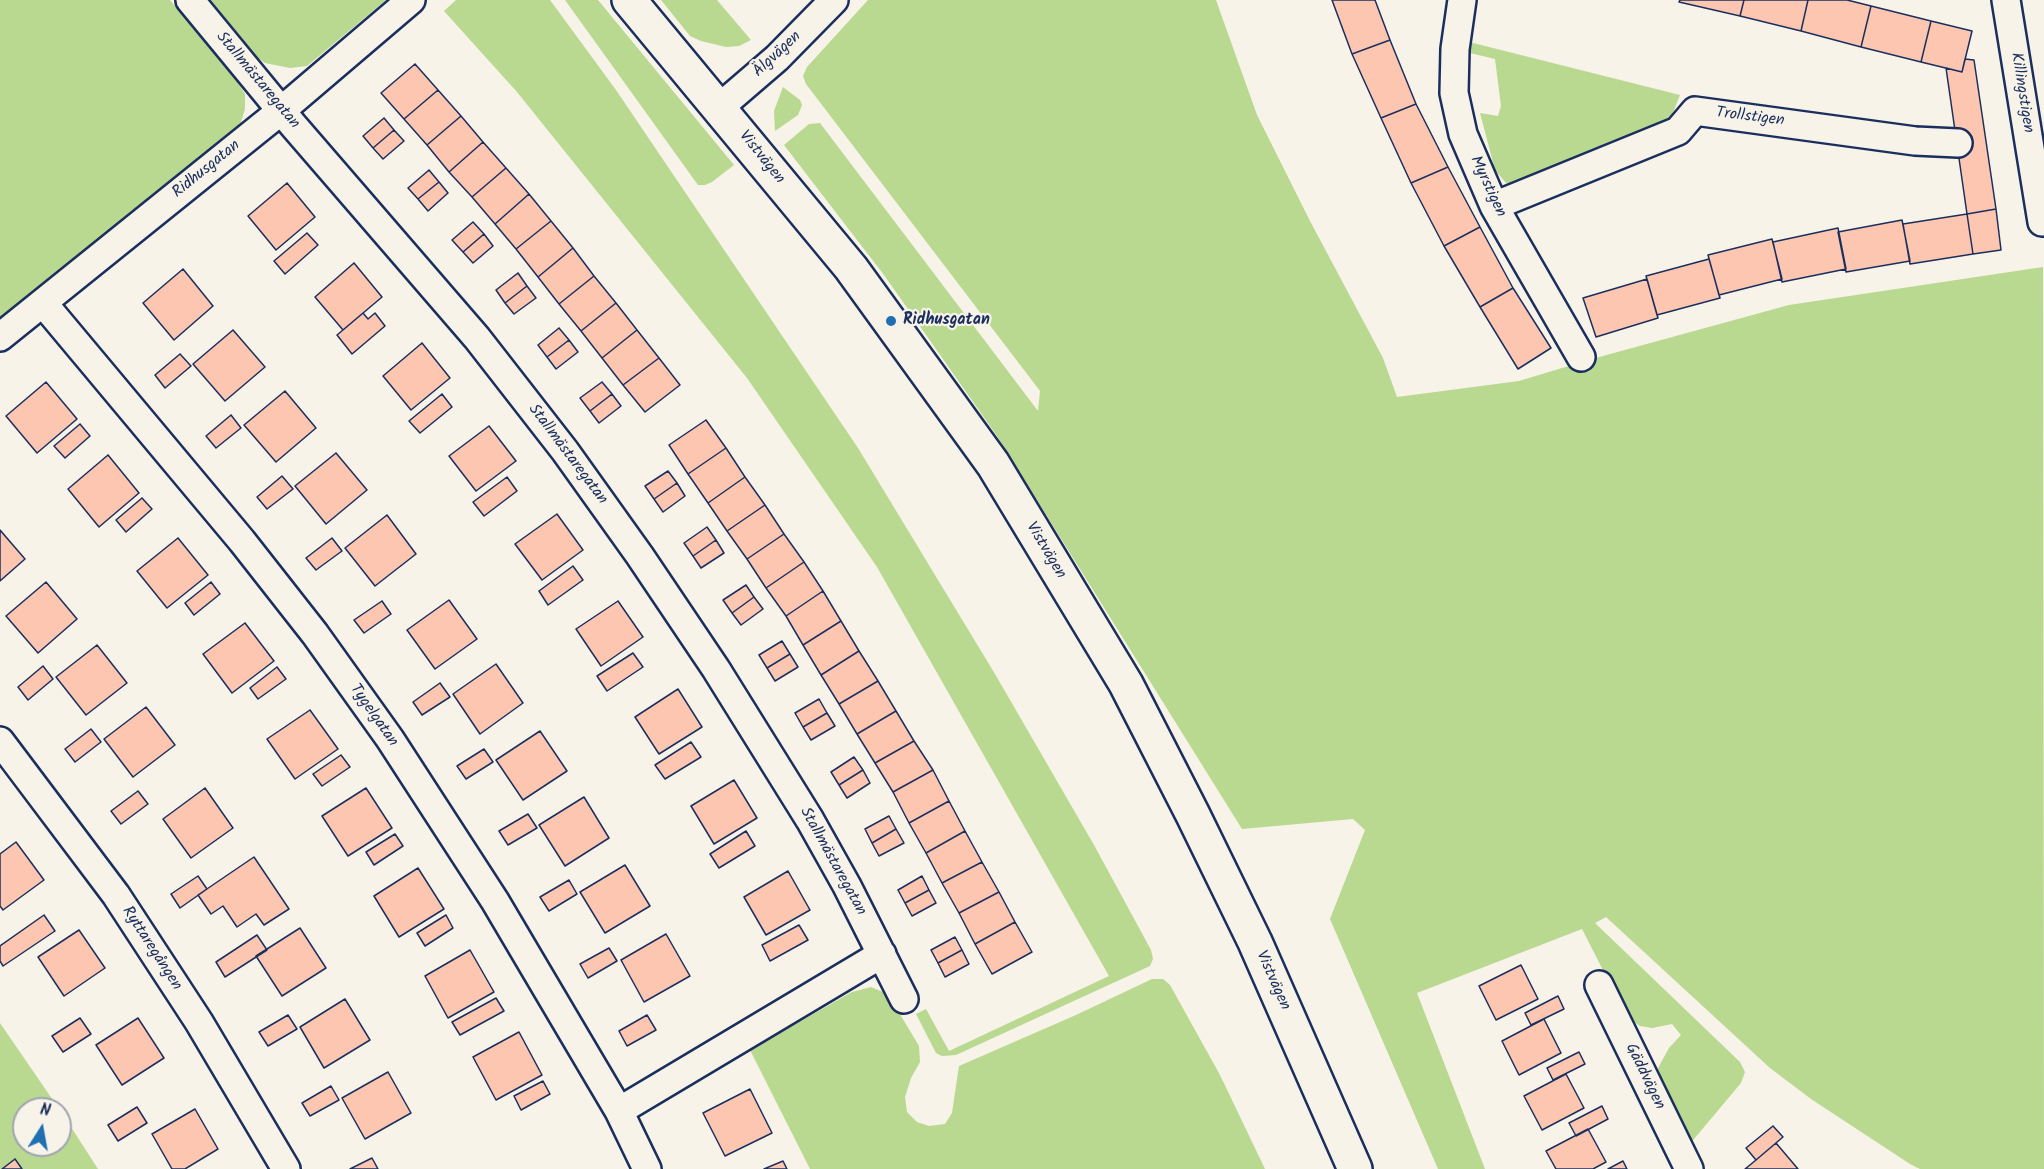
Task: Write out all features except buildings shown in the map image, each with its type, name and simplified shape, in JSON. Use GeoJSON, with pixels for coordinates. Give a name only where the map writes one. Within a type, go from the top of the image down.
{"type":"FeatureCollection","features":[{"type":"Feature","properties":{"kind":"main road","name":"Vistvägen"},"geometry":{"type":"LineString","coordinates":[[629,0],[851,267],[993,464],[1125,684],[1193,815],[1255,942],[1355,1169]]}},
{"type":"Feature","properties":{"kind":"street","name":"Stallmästaregatan"},"geometry":{"type":"LineString","coordinates":[[190,0],[477,338],[566,451],[716,669],[810,820],[848,886],[904,999]]}},
{"type":"Feature","properties":{"kind":"street","name":"Ridhusgatan"},"geometry":{"type":"LineString","coordinates":[[0,337],[282,110],[411,0]]}},
{"type":"Feature","properties":{"kind":"street","name":"Älgvägen"},"geometry":{"type":"LineString","coordinates":[[720,107],[777,58],[834,0]]}},
{"type":"Feature","properties":{"kind":"street","name":"Myrstigen"},"geometry":{"type":"LineString","coordinates":[[1462,0],[1455,49],[1454,93],[1463,134],[1494,206],[1581,357]]}},
{"type":"Feature","properties":{"kind":"street","name":"Killingstigen"},"geometry":{"type":"LineString","coordinates":[[2006,0],[2042,222]]}},
{"type":"Feature","properties":{"kind":"street","name":"Trollstigen"},"geometry":{"type":"LineString","coordinates":[[1494,206],[1678,132],[1695,111],[1915,141],[1958,143]]}},
{"type":"Feature","properties":{"kind":"street","name":"Tygelgatan"},"geometry":{"type":"LineString","coordinates":[[43,303],[242,541],[322,644],[390,739],[495,901],[619,1111],[647,1169]]}},
{"type":"Feature","properties":{"kind":"street","name":"Ryttaregången"},"geometry":{"type":"LineString","coordinates":[[0,741],[116,895],[199,1022],[286,1169]]}},
{"type":"Feature","properties":{"kind":"street"},"geometry":{"type":"LineString","coordinates":[[619,1111],[882,954]]}},
{"type":"Feature","properties":{"kind":"street","name":"Gäddvägen"},"geometry":{"type":"LineString","coordinates":[[1599,985],[1689,1169]]}},
{"type":"Feature","properties":{"kind":"green space"},"geometry":{"type":"Polygon","coordinates":[[[0,0],[170,0],[233,75],[245,94],[245,109],[240,125],[0,318],[0,0]]]}},
{"type":"Feature","properties":{"kind":"green space"},"geometry":{"type":"Polygon","coordinates":[[[209,0],[386,0],[307,66],[290,68],[265,63],[254,55],[209,0]]]}},
{"type":"Feature","properties":{"kind":"green space"},"geometry":{"type":"Polygon","coordinates":[[[456,0],[550,0],[616,90],[858,448],[995,674],[1094,845],[1151,950],[1153,959],[1150,966],[956,1055],[942,1056],[936,1053],[916,1014],[926,1009],[949,1051],[1109,976],[877,567],[747,378],[517,92],[444,11],[456,0]]]}},
{"type":"Feature","properties":{"kind":"green space"},"geometry":{"type":"Polygon","coordinates":[[[565,0],[598,0],[734,165],[712,182],[698,185],[565,0]]]}},
{"type":"Feature","properties":{"kind":"green space"},"geometry":{"type":"Polygon","coordinates":[[[661,0],[717,0],[751,40],[739,46],[726,47],[701,41],[690,36],[661,0]]]}},
{"type":"Feature","properties":{"kind":"green space"},"geometry":{"type":"Polygon","coordinates":[[[868,0],[1216,0],[1257,115],[1383,358],[1397,397],[1519,381],[1789,305],[2043,267],[2044,1169],[1920,1169],[1910,1164],[1811,1099],[1770,1068],[1606,917],[1595,923],[1740,1062],[1745,1072],[1741,1083],[1689,1145],[1659,1079],[1658,1068],[1669,1048],[1681,1035],[1672,1024],[1652,1028],[1640,1026],[1627,1017],[1582,929],[1417,993],[1485,1169],[1438,1169],[1330,919],[1365,830],[1353,819],[1242,829],[997,436],[884,275],[784,145],[809,124],[820,123],[1038,411],[1040,391],[806,84],[803,76],[807,67],[868,0]]]}},
{"type":"Feature","properties":{"kind":"green space"},"geometry":{"type":"Polygon","coordinates":[[[1465,41],[1680,95],[1666,130],[1518,187],[1506,183],[1495,170],[1480,113],[1498,116],[1501,106],[1495,59],[1470,53],[1465,41]]]}},
{"type":"Feature","properties":{"kind":"green space"},"geometry":{"type":"Polygon","coordinates":[[[783,87],[800,100],[802,105],[798,115],[775,131],[774,111],[783,87]]]}},
{"type":"Feature","properties":{"kind":"green space"},"geometry":{"type":"Polygon","coordinates":[[[1152,979],[1163,979],[1170,985],[1220,1075],[1265,1169],[810,1169],[750,1050],[852,992],[871,987],[888,994],[919,1046],[920,1062],[911,1078],[905,1097],[907,1112],[917,1122],[929,1126],[945,1124],[952,1113],[959,1066],[1152,979]]]}},
{"type":"Feature","properties":{"kind":"green space"},"geometry":{"type":"Polygon","coordinates":[[[0,1023],[51,1097],[12,1097],[12,1157],[72,1157],[72,1129],[98,1169],[0,1169],[0,1023]]]}},
{"type":"Feature","properties":{"kind":"place","name":"Ridhusgatan"},"geometry":{"type":"Point","coordinates":[891,321]}}]}
